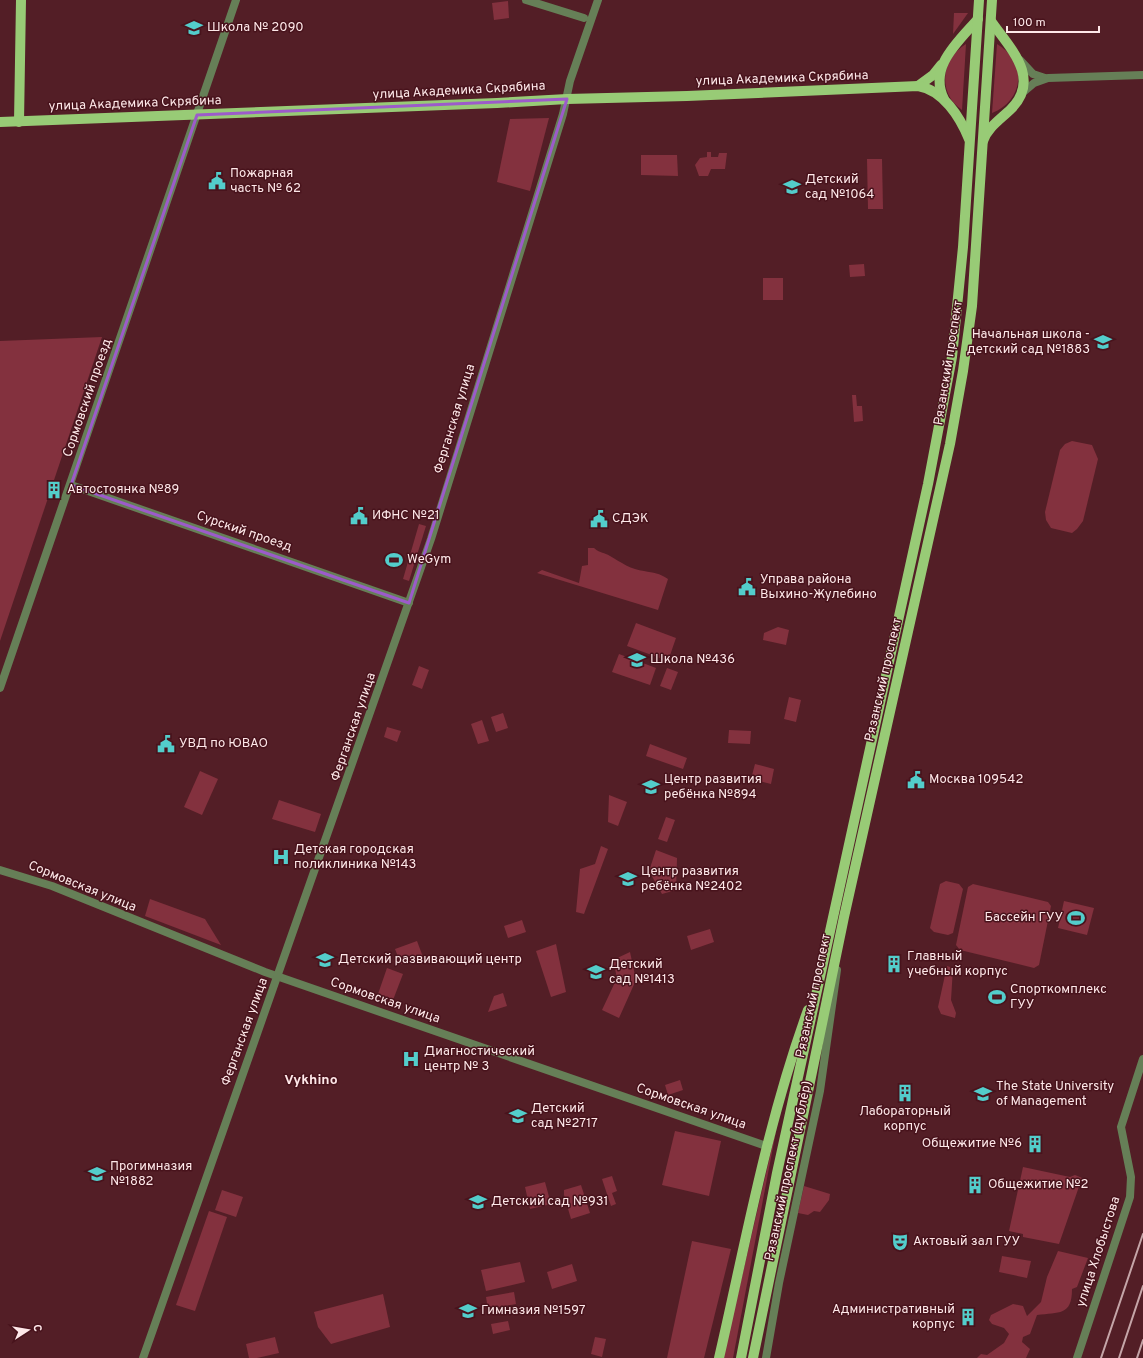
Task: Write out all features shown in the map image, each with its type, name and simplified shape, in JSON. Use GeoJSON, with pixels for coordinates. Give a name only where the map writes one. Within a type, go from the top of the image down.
{"type":"FeatureCollection","features":[{"type":"Feature","properties":{"kind":"main road"},"geometry":{"type":"LineString","coordinates":[[19,122],[21,0]]}},
{"type":"Feature","properties":{"kind":"main road","name":"Рязанский проспект"},"geometry":{"type":"LineString","coordinates":[[741,1358],[777,1173],[928,484],[952,357],[958,304],[972,120],[979,0]]}},
{"type":"Feature","properties":{"kind":"main road","name":"Рязанский проспект"},"geometry":{"type":"LineString","coordinates":[[753,1358],[789,1176],[844,918],[950,444],[962,378],[972,298],[978,223],[983,122],[992,0]]}},
{"type":"Feature","properties":{"kind":"main road"},"geometry":{"type":"LineString","coordinates":[[918,86],[933,75],[954,46],[978,19]]}},
{"type":"Feature","properties":{"kind":"main road"},"geometry":{"type":"LineString","coordinates":[[982,143],[991,128],[1015,105],[1020,94],[1024,76],[1015,53],[991,21]]}},
{"type":"Feature","properties":{"kind":"main road"},"geometry":{"type":"LineString","coordinates":[[954,46],[967,39],[976,37],[990,38],[1000,41],[1015,53]]}},
{"type":"Feature","properties":{"kind":"main road"},"geometry":{"type":"LineString","coordinates":[[942,64],[939,80],[941,91],[970,141]]}},
{"type":"Feature","properties":{"kind":"main road"},"geometry":{"type":"LineString","coordinates":[[918,86],[934,91],[946,102]]}},
{"type":"Feature","properties":{"kind":"main road","name":"улица Академика Скрябина"},"geometry":{"type":"LineString","coordinates":[[0,122],[497,103],[567,98],[687,96],[918,86]]}},
{"type":"Feature","properties":{"kind":"main road"},"geometry":{"type":"LineString","coordinates":[[952,111],[972,120],[983,122],[995,119],[1007,113]]}},
{"type":"Feature","properties":{"kind":"main road","name":"Рязанский проспект (дублёр)"},"geometry":{"type":"LineString","coordinates":[[719,1358],[766,1146],[790,1058],[822,971]]}},
{"type":"Feature","properties":{"kind":"street","name":"Сормовский проезд"},"geometry":{"type":"LineString","coordinates":[[0,688],[236,0]]}},
{"type":"Feature","properties":{"kind":"street"},"geometry":{"type":"LineString","coordinates":[[526,0],[584,18]]}},
{"type":"Feature","properties":{"kind":"street","name":"Ферганская улица"},"geometry":{"type":"LineString","coordinates":[[144,1357],[432,539],[491,343],[550,157],[567,98],[570,81],[598,0]]}},
{"type":"Feature","properties":{"kind":"street"},"geometry":{"type":"LineString","coordinates":[[1015,53],[1033,74],[1048,78],[1143,75]]}},
{"type":"Feature","properties":{"kind":"street"},"geometry":{"type":"LineString","coordinates":[[1020,94],[1034,83],[1048,78]]}},
{"type":"Feature","properties":{"kind":"street","name":"Сурский проезд"},"geometry":{"type":"LineString","coordinates":[[70,485],[410,603]]}},
{"type":"Feature","properties":{"kind":"street","name":"Сормовская улица"},"geometry":{"type":"LineString","coordinates":[[0,870],[52,886],[111,912],[278,976],[766,1146]]}},
{"type":"Feature","properties":{"kind":"street","name":"Рязанский проспект (дублёр)"},"geometry":{"type":"LineString","coordinates":[[766,1358],[778,1283],[820,1091],[844,918]]}},
{"type":"Feature","properties":{"kind":"street","name":"улица Хлобыстова"},"geometry":{"type":"LineString","coordinates":[[1077,1358],[1130,1198],[1131,1177],[1121,1127],[1143,1059]]}},
{"type":"Feature","properties":{"kind":"highlighted area"},"geometry":{"type":"Polygon","coordinates":[[[567,99],[409,603],[71,485],[197,115],[567,99]]]}},
{"type":"Feature","properties":{"kind":"shaded area"},"geometry":{"type":"Polygon","coordinates":[[[508,1],[509,18],[494,20],[492,3],[508,1]]]}},
{"type":"Feature","properties":{"kind":"shaded area"},"geometry":{"type":"Polygon","coordinates":[[[954,13],[968,13],[953,34],[954,13]]]}},
{"type":"Feature","properties":{"kind":"shaded area"},"geometry":{"type":"Polygon","coordinates":[[[966,44],[962,110],[954,103],[949,95],[945,76],[951,58],[966,44]]]}},
{"type":"Feature","properties":{"kind":"shaded area"},"geometry":{"type":"Polygon","coordinates":[[[997,44],[1007,51],[1014,60],[1018,80],[1016,90],[1011,99],[1003,107],[992,113],[997,44]]]}},
{"type":"Feature","properties":{"kind":"shaded area"},"geometry":{"type":"Polygon","coordinates":[[[549,118],[530,191],[497,182],[510,119],[549,118]]]}},
{"type":"Feature","properties":{"kind":"shaded area"},"geometry":{"type":"Polygon","coordinates":[[[707,152],[711,152],[711,157],[718,157],[719,153],[727,153],[725,169],[711,169],[708,176],[699,176],[695,165],[700,158],[707,157],[707,152]]]}},
{"type":"Feature","properties":{"kind":"shaded area"},"geometry":{"type":"Polygon","coordinates":[[[641,155],[677,155],[678,176],[641,175],[641,155]]]}},
{"type":"Feature","properties":{"kind":"shaded area"},"geometry":{"type":"Polygon","coordinates":[[[867,159],[882,159],[883,209],[868,209],[867,159]]]}},
{"type":"Feature","properties":{"kind":"shaded area"},"geometry":{"type":"Polygon","coordinates":[[[864,264],[865,276],[850,277],[849,265],[864,264]]]}},
{"type":"Feature","properties":{"kind":"shaded area"},"geometry":{"type":"Polygon","coordinates":[[[763,278],[783,278],[783,300],[763,300],[763,278]]]}},
{"type":"Feature","properties":{"kind":"shaded area"},"geometry":{"type":"Polygon","coordinates":[[[102,337],[101,340],[0,641],[0,341],[102,337]]]}},
{"type":"Feature","properties":{"kind":"shaded area"},"geometry":{"type":"Polygon","coordinates":[[[852,395],[856,395],[857,406],[862,406],[863,421],[854,422],[852,395]]]}},
{"type":"Feature","properties":{"kind":"shaded area"},"geometry":{"type":"Polygon","coordinates":[[[1072,441],[1092,445],[1098,459],[1083,521],[1072,533],[1051,528],[1046,520],[1045,512],[1060,450],[1065,444],[1072,441]]]}},
{"type":"Feature","properties":{"kind":"shaded area"},"geometry":{"type":"Polygon","coordinates":[[[419,524],[426,526],[409,581],[403,579],[419,524]]]}},
{"type":"Feature","properties":{"kind":"shaded area"},"geometry":{"type":"Polygon","coordinates":[[[588,548],[594,548],[631,567],[668,579],[658,610],[537,573],[542,570],[579,583],[582,566],[588,565],[588,548]]]}},
{"type":"Feature","properties":{"kind":"shaded area"},"geometry":{"type":"Polygon","coordinates":[[[636,623],[676,638],[668,661],[627,646],[636,623]]]}},
{"type":"Feature","properties":{"kind":"shaded area"},"geometry":{"type":"Polygon","coordinates":[[[778,627],[789,630],[786,645],[763,640],[764,633],[778,627]]]}},
{"type":"Feature","properties":{"kind":"shaded area"},"geometry":{"type":"Polygon","coordinates":[[[619,654],[656,668],[650,685],[612,672],[619,654]]]}},
{"type":"Feature","properties":{"kind":"shaded area"},"geometry":{"type":"Polygon","coordinates":[[[419,666],[429,670],[422,689],[412,685],[419,666]]]}},
{"type":"Feature","properties":{"kind":"shaded area"},"geometry":{"type":"Polygon","coordinates":[[[667,668],[678,672],[671,690],[660,686],[667,668]]]}},
{"type":"Feature","properties":{"kind":"shaded area"},"geometry":{"type":"Polygon","coordinates":[[[789,697],[801,700],[796,722],[784,719],[789,697]]]}},
{"type":"Feature","properties":{"kind":"shaded area"},"geometry":{"type":"Polygon","coordinates":[[[503,713],[508,728],[496,732],[491,717],[503,713]]]}},
{"type":"Feature","properties":{"kind":"shaded area"},"geometry":{"type":"Polygon","coordinates":[[[482,720],[489,741],[478,744],[471,724],[482,720]]]}},
{"type":"Feature","properties":{"kind":"shaded area"},"geometry":{"type":"Polygon","coordinates":[[[387,727],[401,731],[397,742],[384,737],[387,727]]]}},
{"type":"Feature","properties":{"kind":"shaded area"},"geometry":{"type":"Polygon","coordinates":[[[729,730],[751,731],[750,744],[728,743],[729,730]]]}},
{"type":"Feature","properties":{"kind":"shaded area"},"geometry":{"type":"Polygon","coordinates":[[[650,744],[687,758],[683,769],[646,756],[650,744]]]}},
{"type":"Feature","properties":{"kind":"shaded area"},"geometry":{"type":"Polygon","coordinates":[[[755,764],[774,769],[771,784],[751,779],[755,764]]]}},
{"type":"Feature","properties":{"kind":"shaded area"},"geometry":{"type":"Polygon","coordinates":[[[200,771],[218,779],[202,815],[184,807],[200,771]]]}},
{"type":"Feature","properties":{"kind":"shaded area"},"geometry":{"type":"Polygon","coordinates":[[[609,795],[627,802],[618,826],[608,822],[609,795]]]}},
{"type":"Feature","properties":{"kind":"shaded area"},"geometry":{"type":"Polygon","coordinates":[[[279,800],[321,814],[315,832],[272,819],[279,800]]]}},
{"type":"Feature","properties":{"kind":"shaded area"},"geometry":{"type":"Polygon","coordinates":[[[666,817],[675,820],[667,842],[658,839],[666,817]]]}},
{"type":"Feature","properties":{"kind":"shaded area"},"geometry":{"type":"Polygon","coordinates":[[[601,846],[608,849],[584,914],[576,912],[580,869],[595,864],[601,846]]]}},
{"type":"Feature","properties":{"kind":"shaded area"},"geometry":{"type":"Polygon","coordinates":[[[656,850],[677,858],[676,890],[662,894],[649,871],[656,850]]]}},
{"type":"Feature","properties":{"kind":"shaded area"},"geometry":{"type":"Polygon","coordinates":[[[946,881],[959,884],[963,889],[953,933],[948,935],[934,932],[930,928],[940,884],[946,881]]]}},
{"type":"Feature","properties":{"kind":"shaded area"},"geometry":{"type":"Polygon","coordinates":[[[973,884],[1048,902],[1051,906],[1039,965],[1034,968],[960,950],[956,945],[968,887],[973,884]]]}},
{"type":"Feature","properties":{"kind":"shaded area"},"geometry":{"type":"Polygon","coordinates":[[[150,899],[205,919],[221,945],[145,916],[150,899]]]}},
{"type":"Feature","properties":{"kind":"shaded area","name":"Бассейн ГУУ"},"geometry":{"type":"Polygon","coordinates":[[[1064,901],[1094,908],[1087,935],[1058,928],[1064,901]]]}},
{"type":"Feature","properties":{"kind":"shaded area"},"geometry":{"type":"Polygon","coordinates":[[[522,920],[526,932],[508,938],[504,926],[522,920]]]}},
{"type":"Feature","properties":{"kind":"shaded area"},"geometry":{"type":"Polygon","coordinates":[[[710,929],[714,942],[691,950],[687,936],[710,929]]]}},
{"type":"Feature","properties":{"kind":"shaded area"},"geometry":{"type":"Polygon","coordinates":[[[417,941],[423,957],[401,964],[395,949],[417,941]]]}},
{"type":"Feature","properties":{"kind":"shaded area"},"geometry":{"type":"Polygon","coordinates":[[[556,944],[566,992],[551,997],[536,951],[556,944]]]}},
{"type":"Feature","properties":{"kind":"shaded area"},"geometry":{"type":"Polygon","coordinates":[[[630,952],[636,980],[619,1018],[602,1010],[617,978],[613,960],[630,952]]]}},
{"type":"Feature","properties":{"kind":"shaded area"},"geometry":{"type":"Polygon","coordinates":[[[947,966],[953,968],[951,1000],[956,1013],[955,1018],[941,1014],[938,1007],[947,966]]]}},
{"type":"Feature","properties":{"kind":"shaded area"},"geometry":{"type":"Polygon","coordinates":[[[387,968],[403,974],[393,1000],[378,994],[387,968]]]}},
{"type":"Feature","properties":{"kind":"shaded area"},"geometry":{"type":"Polygon","coordinates":[[[503,993],[507,1006],[488,1012],[494,996],[503,993]]]}},
{"type":"Feature","properties":{"kind":"shaded area"},"geometry":{"type":"Polygon","coordinates":[[[680,1080],[683,1090],[668,1095],[665,1085],[680,1080]]]}},
{"type":"Feature","properties":{"kind":"shaded area"},"geometry":{"type":"Polygon","coordinates":[[[777,1126],[733,1358],[723,1358],[777,1126]]]}},
{"type":"Feature","properties":{"kind":"shaded area"},"geometry":{"type":"Polygon","coordinates":[[[675,1131],[721,1141],[709,1196],[662,1185],[675,1131]]]}},
{"type":"Feature","properties":{"kind":"shaded area"},"geometry":{"type":"Polygon","coordinates":[[[1023,1167],[1070,1177],[1075,1175],[1082,1178],[1059,1244],[1023,1237],[1023,1234],[1009,1231],[1023,1167]]]}},
{"type":"Feature","properties":{"kind":"shaded area"},"geometry":{"type":"Polygon","coordinates":[[[612,1176],[617,1191],[612,1193],[616,1204],[611,1206],[602,1179],[612,1176]]]}},
{"type":"Feature","properties":{"kind":"shaded area"},"geometry":{"type":"Polygon","coordinates":[[[545,1182],[551,1204],[530,1209],[525,1187],[545,1182]]]}},
{"type":"Feature","properties":{"kind":"shaded area"},"geometry":{"type":"Polygon","coordinates":[[[581,1185],[590,1213],[571,1219],[564,1190],[581,1185]]]}},
{"type":"Feature","properties":{"kind":"shaded area"},"geometry":{"type":"Polygon","coordinates":[[[804,1186],[830,1194],[829,1200],[820,1212],[814,1211],[808,1215],[798,1213],[804,1186]]]}},
{"type":"Feature","properties":{"kind":"shaded area"},"geometry":{"type":"Polygon","coordinates":[[[222,1190],[243,1197],[236,1217],[215,1210],[222,1190]]]}},
{"type":"Feature","properties":{"kind":"shaded area"},"geometry":{"type":"Polygon","coordinates":[[[209,1211],[227,1217],[195,1311],[176,1305],[209,1211]]]}},
{"type":"Feature","properties":{"kind":"shaded area"},"geometry":{"type":"Polygon","coordinates":[[[692,1241],[731,1249],[704,1358],[667,1358],[692,1241]]]}},
{"type":"Feature","properties":{"kind":"shaded area"},"geometry":{"type":"Polygon","coordinates":[[[1058,1251],[1088,1258],[1077,1287],[1072,1289],[1070,1304],[1067,1308],[1058,1313],[1037,1315],[1030,1334],[1023,1337],[1022,1342],[1030,1349],[1026,1358],[977,1358],[981,1354],[987,1355],[1004,1343],[1009,1334],[1004,1328],[992,1324],[989,1320],[991,1315],[1013,1304],[1023,1306],[1027,1316],[1041,1302],[1047,1277],[1058,1251]]]}},
{"type":"Feature","properties":{"kind":"shaded area"},"geometry":{"type":"Polygon","coordinates":[[[1002,1256],[1031,1261],[1027,1278],[999,1272],[1002,1256]]]}},
{"type":"Feature","properties":{"kind":"shaded area"},"geometry":{"type":"Polygon","coordinates":[[[520,1262],[525,1282],[486,1291],[481,1270],[520,1262]]]}},
{"type":"Feature","properties":{"kind":"shaded area"},"geometry":{"type":"Polygon","coordinates":[[[572,1264],[577,1281],[552,1289],[547,1272],[572,1264]]]}},
{"type":"Feature","properties":{"kind":"shaded area"},"geometry":{"type":"Polygon","coordinates":[[[514,1292],[516,1304],[488,1309],[486,1297],[514,1292]]]}},
{"type":"Feature","properties":{"kind":"shaded area"},"geometry":{"type":"Polygon","coordinates":[[[383,1294],[390,1327],[331,1344],[318,1327],[314,1312],[383,1294]]]}},
{"type":"Feature","properties":{"kind":"shaded area"},"geometry":{"type":"Polygon","coordinates":[[[508,1321],[510,1330],[493,1334],[491,1324],[508,1321]]]}},
{"type":"Feature","properties":{"kind":"shaded area"},"geometry":{"type":"Polygon","coordinates":[[[275,1337],[279,1353],[257,1358],[249,1358],[246,1344],[275,1337]]]}},
{"type":"Feature","properties":{"kind":"shaded area"},"geometry":{"type":"Polygon","coordinates":[[[595,1337],[606,1339],[602,1357],[591,1354],[595,1337]]]}},
{"type":"Feature","properties":{"kind":"railway"},"geometry":{"type":"LineString","coordinates":[[1101,1358],[1143,1234]]}},
{"type":"Feature","properties":{"kind":"railway"},"geometry":{"type":"LineString","coordinates":[[1119,1358],[1143,1286]]}},
{"type":"Feature","properties":{"kind":"railway"},"geometry":{"type":"LineString","coordinates":[[1137,1358],[1143,1340]]}},
{"type":"Feature","properties":{"kind":"place","name":"Школа № 2090"},"geometry":{"type":"Point","coordinates":[194,28]}},
{"type":"Feature","properties":{"kind":"place","name":"Пожарная часть № 62"},"geometry":{"type":"Point","coordinates":[217,181]}},
{"type":"Feature","properties":{"kind":"place","name":"Детский сад №1064"},"geometry":{"type":"Point","coordinates":[792,187]}},
{"type":"Feature","properties":{"kind":"place","name":"Начальная школа - детский сад №1883"},"geometry":{"type":"Point","coordinates":[1103,342]}},
{"type":"Feature","properties":{"kind":"place","name":"Автостоянка №89"},"geometry":{"type":"Point","coordinates":[54,490]}},
{"type":"Feature","properties":{"kind":"place","name":"ИФНС №21"},"geometry":{"type":"Point","coordinates":[359,516]}},
{"type":"Feature","properties":{"kind":"place","name":"СДЭК"},"geometry":{"type":"Point","coordinates":[599,519]}},
{"type":"Feature","properties":{"kind":"place","name":"WeGym"},"geometry":{"type":"Point","coordinates":[394,560]}},
{"type":"Feature","properties":{"kind":"place","name":"Управа района Выхино-Жулебино"},"geometry":{"type":"Point","coordinates":[747,587]}},
{"type":"Feature","properties":{"kind":"place","name":"Школа №436"},"geometry":{"type":"Point","coordinates":[637,660]}},
{"type":"Feature","properties":{"kind":"place","name":"УВД по ЮВАО"},"geometry":{"type":"Point","coordinates":[166,744]}},
{"type":"Feature","properties":{"kind":"place","name":"Москва 109542"},"geometry":{"type":"Point","coordinates":[916,780]}},
{"type":"Feature","properties":{"kind":"place","name":"Центр развития ребёнка №894"},"geometry":{"type":"Point","coordinates":[651,787]}},
{"type":"Feature","properties":{"kind":"place","name":"Детская городская поликлиника №143"},"geometry":{"type":"Point","coordinates":[281,857]}},
{"type":"Feature","properties":{"kind":"place","name":"Центр развития ребёнка №2402"},"geometry":{"type":"Point","coordinates":[628,879]}},
{"type":"Feature","properties":{"kind":"place","name":"Бассейн ГУУ"},"geometry":{"type":"Point","coordinates":[1076,918]}},
{"type":"Feature","properties":{"kind":"place","name":"Детский развивающий центр"},"geometry":{"type":"Point","coordinates":[325,960]}},
{"type":"Feature","properties":{"kind":"place","name":"Главный учебный корпус"},"geometry":{"type":"Point","coordinates":[894,964]}},
{"type":"Feature","properties":{"kind":"place","name":"Детский сад №1413"},"geometry":{"type":"Point","coordinates":[596,972]}},
{"type":"Feature","properties":{"kind":"place","name":"Спорткомплекс ГУУ"},"geometry":{"type":"Point","coordinates":[997,997]}},
{"type":"Feature","properties":{"kind":"place","name":"Диагностический центр № 3"},"geometry":{"type":"Point","coordinates":[411,1059]}},
{"type":"Feature","properties":{"kind":"place","name":"Лабораторный корпус"},"geometry":{"type":"Point","coordinates":[905,1093]}},
{"type":"Feature","properties":{"kind":"place","name":"The State University of Management"},"geometry":{"type":"Point","coordinates":[983,1094]}},
{"type":"Feature","properties":{"kind":"place","name":"Детский сад №2717"},"geometry":{"type":"Point","coordinates":[518,1116]}},
{"type":"Feature","properties":{"kind":"place","name":"Общежитие №6"},"geometry":{"type":"Point","coordinates":[1035,1144]}},
{"type":"Feature","properties":{"kind":"place","name":"Прогимназия №1882"},"geometry":{"type":"Point","coordinates":[97,1174]}},
{"type":"Feature","properties":{"kind":"place","name":"Общежитие №2"},"geometry":{"type":"Point","coordinates":[975,1185]}},
{"type":"Feature","properties":{"kind":"place","name":"Детский сад №931"},"geometry":{"type":"Point","coordinates":[478,1202]}},
{"type":"Feature","properties":{"kind":"place","name":"Актовый зал ГУУ"},"geometry":{"type":"Point","coordinates":[900,1242]}},
{"type":"Feature","properties":{"kind":"place","name":"Гимназия №1597"},"geometry":{"type":"Point","coordinates":[468,1311]}},
{"type":"Feature","properties":{"kind":"place","name":"Административный корпус"},"geometry":{"type":"Point","coordinates":[968,1317]}},
{"type":"Feature","properties":{"kind":"district","name":"Vykhino"},"geometry":{"type":"Point","coordinates":[311,1080]}}]}
